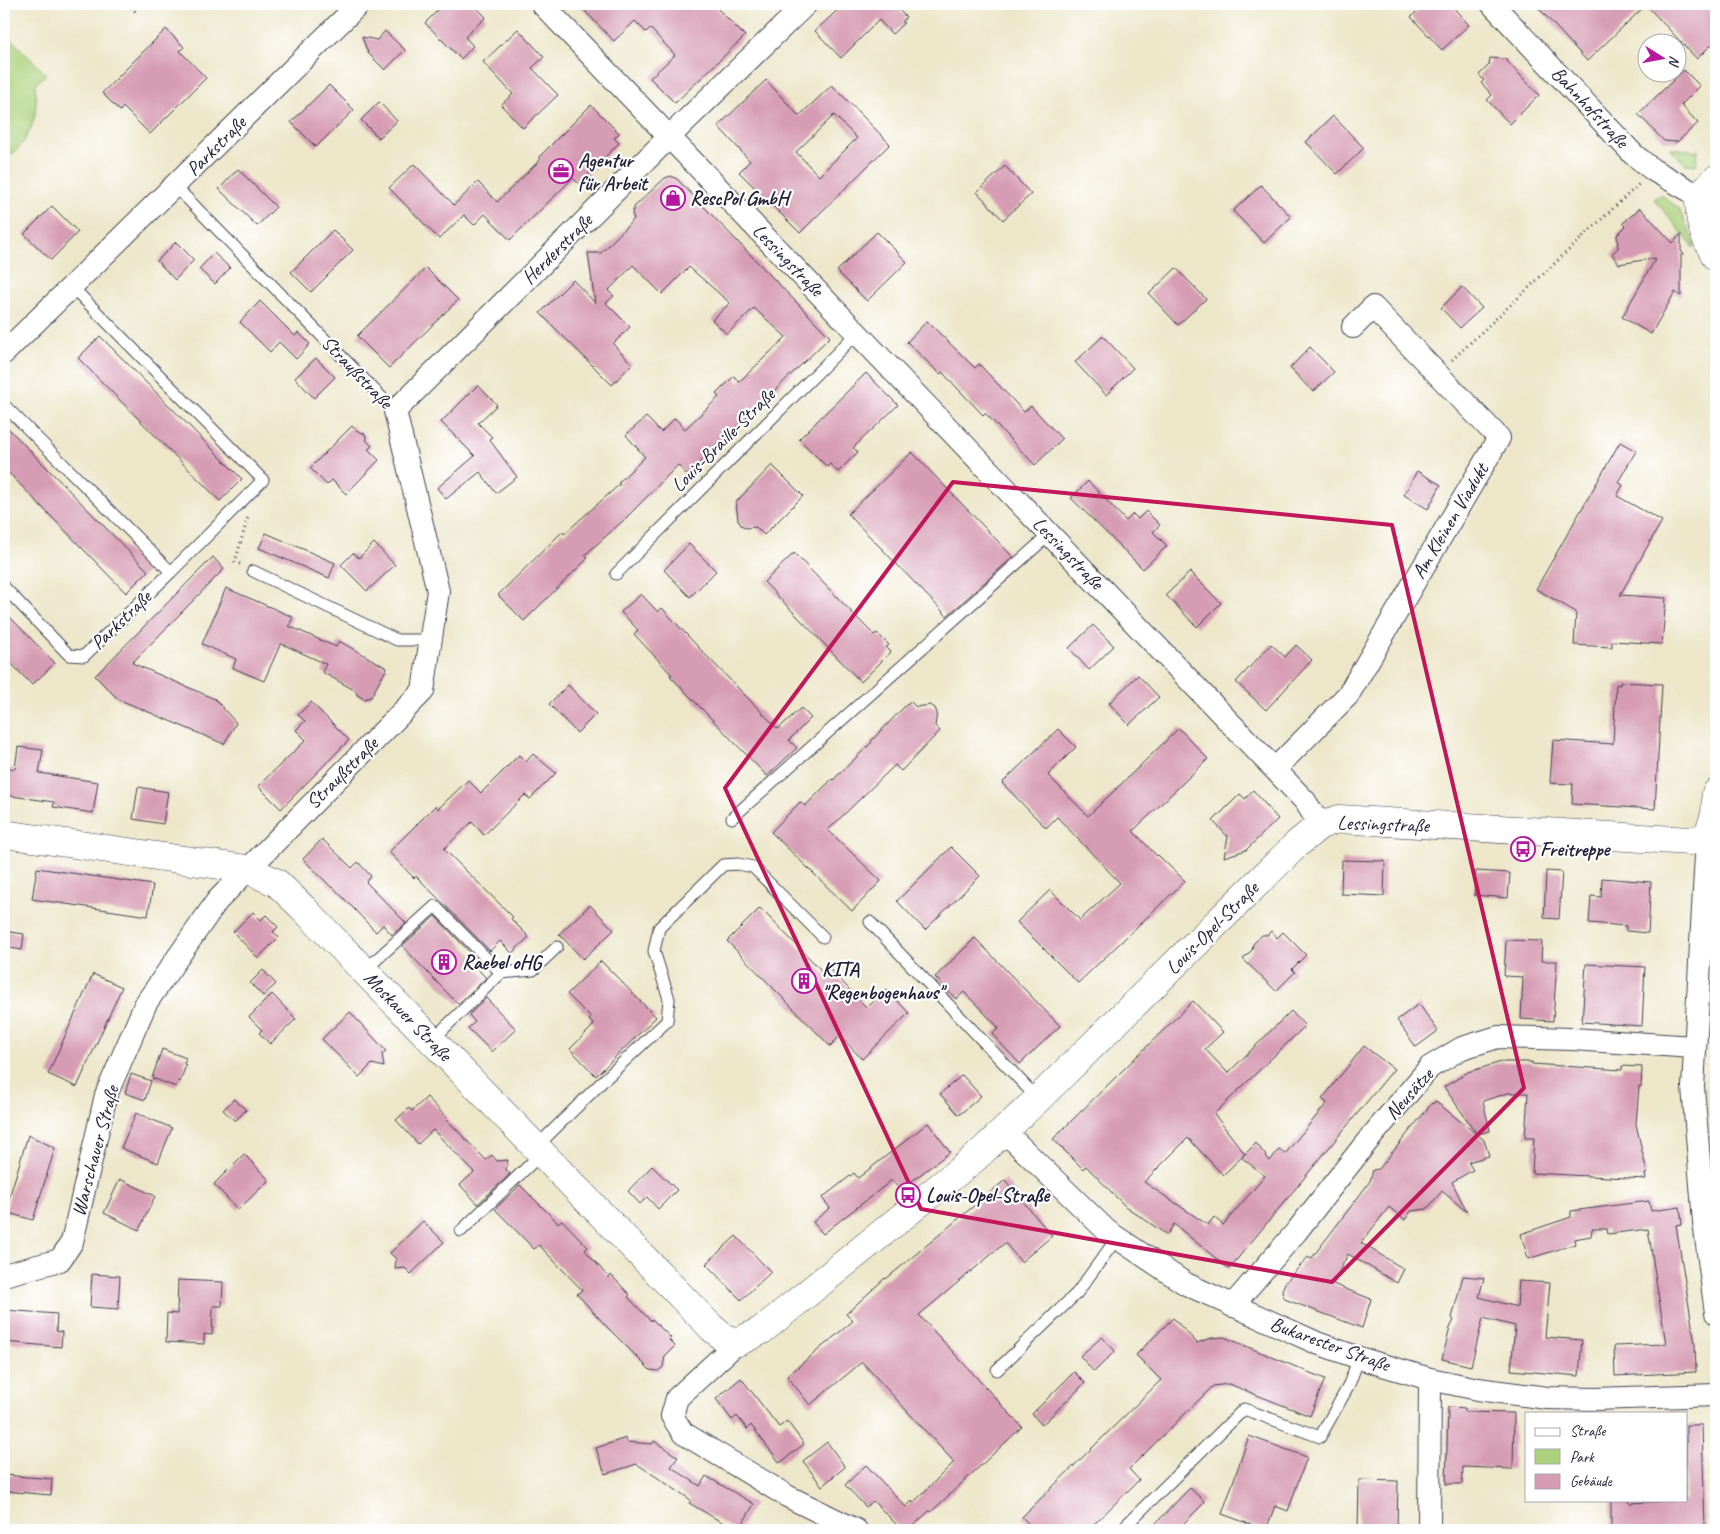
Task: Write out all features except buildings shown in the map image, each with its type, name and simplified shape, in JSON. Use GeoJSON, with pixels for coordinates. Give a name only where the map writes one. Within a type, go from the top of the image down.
{"type":"FeatureCollection","features":[{"type":"Feature","properties":{"kind":"main road","name":"Bahnhofstraße"},"geometry":{"type":"LineString","coordinates":[[1707,187],[1699,218],[1705,238],[1716,258]]}},
{"type":"Feature","properties":{"kind":"main road"},"geometry":{"type":"LineString","coordinates":[[1707,836],[1715,815],[1716,793]]}},
{"type":"Feature","properties":{"kind":"main road","name":"Lessingstraße"},"geometry":{"type":"LineString","coordinates":[[1320,824],[1339,819],[1690,841],[1707,836]]}},
{"type":"Feature","properties":{"kind":"main road","name":"Louis-Opel-Straße"},"geometry":{"type":"LineString","coordinates":[[738,1342],[762,1330],[937,1189],[1004,1131],[1297,844],[1320,824]]}},
{"type":"Feature","properties":{"kind":"main road","name":"Moskauer Straße"},"geometry":{"type":"LineString","coordinates":[[4,834],[246,869],[277,883],[712,1328],[724,1338],[738,1342]]}},
{"type":"Feature","properties":{"kind":"street","name":"Parkstraße"},"geometry":{"type":"LineString","coordinates":[[4,353],[359,4]]}},
{"type":"Feature","properties":{"kind":"street","name":"Lessingstraße"},"geometry":{"type":"LineString","coordinates":[[542,4],[1275,769],[1305,801],[1320,824]]}},
{"type":"Feature","properties":{"kind":"street","name":"Herderstraße"},"geometry":{"type":"LineString","coordinates":[[395,411],[670,136],[806,4]]}},
{"type":"Feature","properties":{"kind":"street","name":"Bahnhofstraße"},"geometry":{"type":"LineString","coordinates":[[1492,4],[1633,154],[1653,170],[1707,187]]}},
{"type":"Feature","properties":{"kind":"street","name":"Am Kleinen Viadukt"},"geometry":{"type":"LineString","coordinates":[[1275,769],[1348,695],[1499,438],[1373,307],[1352,327]]}},
{"type":"Feature","properties":{"kind":"street","name":"Straußstraße"},"geometry":{"type":"LineString","coordinates":[[246,869],[423,691],[438,591],[395,411]]}},
{"type":"Feature","properties":{"kind":"street"},"geometry":{"type":"LineString","coordinates":[[1707,836],[1693,1087],[1704,1222],[1716,1313]]}},
{"type":"Feature","properties":{"kind":"street","name":"Warschauer Straße"},"geometry":{"type":"LineString","coordinates":[[4,1274],[60,1260],[72,1242],[106,1095],[146,1003],[217,900],[246,869]]}},
{"type":"Feature","properties":{"kind":"street","name":"Neusätze"},"geometry":{"type":"LineString","coordinates":[[1232,1306],[1296,1232],[1366,1143],[1430,1067],[1462,1048],[1498,1037],[1572,1039],[1694,1047]]}},
{"type":"Feature","properties":{"kind":"street","name":"Bukarester Straße"},"geometry":{"type":"LineString","coordinates":[[1004,1131],[1107,1231],[1117,1238],[1186,1284],[1317,1343],[1358,1358],[1430,1379],[1478,1389],[1547,1398],[1595,1399],[1716,1395]]}},
{"type":"Feature","properties":{"kind":"street"},"geometry":{"type":"LineString","coordinates":[[738,1342],[677,1398],[672,1416],[683,1433],[787,1496],[856,1530]]}},
{"type":"Feature","properties":{"kind":"street"},"geometry":{"type":"LineString","coordinates":[[1429,1530],[1430,1379]]}},
{"type":"Feature","properties":{"kind":"lane","name":"Straußstraße"},"geometry":{"type":"LineString","coordinates":[[175,186],[395,411]]}},
{"type":"Feature","properties":{"kind":"lane"},"geometry":{"type":"LineString","coordinates":[[72,287],[263,480],[252,492]]}},
{"type":"Feature","properties":{"kind":"lane","name":"Louis-Braille-Straße"},"geometry":{"type":"LineString","coordinates":[[616,574],[858,333]]}},
{"type":"Feature","properties":{"kind":"lane"},"geometry":{"type":"LineString","coordinates":[[4,405],[171,572]]}},
{"type":"Feature","properties":{"kind":"lane","name":"Parkstraße"},"geometry":{"type":"LineString","coordinates":[[4,587],[69,655],[84,656],[252,492]]}},
{"type":"Feature","properties":{"kind":"lane"},"geometry":{"type":"LineString","coordinates":[[732,818],[1050,534]]}},
{"type":"Feature","properties":{"kind":"lane"},"geometry":{"type":"LineString","coordinates":[[253,571],[397,640],[431,640]]}},
{"type":"Feature","properties":{"kind":"lane"},"geometry":{"type":"LineString","coordinates":[[461,1232],[602,1082],[667,1021],[669,999],[654,951],[659,928],[724,865],[738,864],[753,867],[823,937]]}},
{"type":"Feature","properties":{"kind":"lane"},"geometry":{"type":"LineString","coordinates":[[364,970],[435,906],[501,973]]}},
{"type":"Feature","properties":{"kind":"lane"},"geometry":{"type":"LineString","coordinates":[[870,922],[1038,1099]]}},
{"type":"Feature","properties":{"kind":"lane"},"geometry":{"type":"LineString","coordinates":[[432,1040],[501,973],[533,970],[557,947]]}},
{"type":"Feature","properties":{"kind":"lane"},"geometry":{"type":"LineString","coordinates":[[997,1370],[1077,1293],[1117,1238]]}},
{"type":"Feature","properties":{"kind":"lane"},"geometry":{"type":"LineString","coordinates":[[1121,1530],[1244,1409],[1320,1437],[1348,1387],[1358,1358]]}},
{"type":"Feature","properties":{"kind":"path"},"geometry":{"type":"LineString","coordinates":[[127,4],[137,13]]}},
{"type":"Feature","properties":{"kind":"path"},"geometry":{"type":"LineString","coordinates":[[1437,374],[1653,170]]}},
{"type":"Feature","properties":{"kind":"path"},"geometry":{"type":"LineString","coordinates":[[252,492],[246,529],[236,562],[253,571]]}},
{"type":"Feature","properties":{"kind":"highlighted area"},"geometry":{"type":"Polygon","coordinates":[[[953,482],[1392,525],[1524,1088],[1332,1282],[921,1209],[725,788],[953,482]]]}},
{"type":"Feature","properties":{"kind":"green space"},"geometry":{"type":"Polygon","coordinates":[[[4,32],[46,74],[35,85],[36,107],[27,137],[21,146],[4,160],[4,32]]]}},
{"type":"Feature","properties":{"kind":"green space"},"geometry":{"type":"Polygon","coordinates":[[[1669,148],[1698,151],[1696,165],[1685,164],[1669,148]]]}},
{"type":"Feature","properties":{"kind":"green space"},"geometry":{"type":"Polygon","coordinates":[[[1661,194],[1679,209],[1696,246],[1694,248],[1654,199],[1661,194]]]}},
{"type":"Feature","properties":{"kind":"place","name":"Agentur für Arbeit"},"geometry":{"type":"Point","coordinates":[561,171]}},
{"type":"Feature","properties":{"kind":"place","name":"RescPol GmbH"},"geometry":{"type":"Point","coordinates":[673,198]}},
{"type":"Feature","properties":{"kind":"place","name":"Freitreppe"},"geometry":{"type":"Point","coordinates":[1523,849]}},
{"type":"Feature","properties":{"kind":"place","name":"Raebel oHG"},"geometry":{"type":"Point","coordinates":[444,962]}},
{"type":"Feature","properties":{"kind":"place","name":"KITA \"Regenbogenhaus\""},"geometry":{"type":"Point","coordinates":[804,981]}},
{"type":"Feature","properties":{"kind":"place","name":"Louis-Opel-Straße"},"geometry":{"type":"Point","coordinates":[908,1195]}}]}
